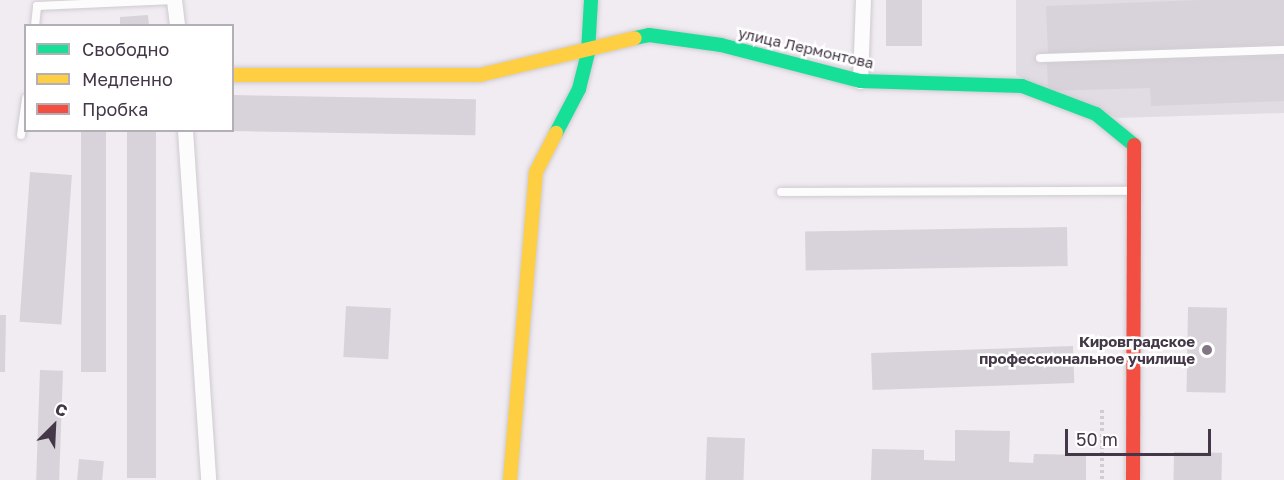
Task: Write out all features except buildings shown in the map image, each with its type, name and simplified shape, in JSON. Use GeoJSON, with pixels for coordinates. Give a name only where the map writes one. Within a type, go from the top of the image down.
{"type":"FeatureCollection","features":[{"type":"Feature","properties":{"kind":"street"},"geometry":{"type":"LineString","coordinates":[[174,0],[177,24]]}},
{"type":"Feature","properties":{"kind":"street"},"geometry":{"type":"LineString","coordinates":[[510,480],[536,172],[579,89],[588,52],[591,0]]}},
{"type":"Feature","properties":{"kind":"street"},"geometry":{"type":"LineString","coordinates":[[860,81],[863,0]]}},
{"type":"Feature","properties":{"kind":"street","name":"улица Лермонтова"},"geometry":{"type":"LineString","coordinates":[[234,75],[480,75],[588,52],[649,35],[721,45],[860,81],[1022,86],[1096,114],[1135,146],[1132,191],[1133,480]]}},
{"type":"Feature","properties":{"kind":"street"},"geometry":{"type":"LineString","coordinates":[[185,132],[208,480]]}},
{"type":"Feature","properties":{"kind":"lane"},"geometry":{"type":"LineString","coordinates":[[35,24],[37,6],[174,0]]}},
{"type":"Feature","properties":{"kind":"lane"},"geometry":{"type":"LineString","coordinates":[[1040,58],[1284,50]]}},
{"type":"Feature","properties":{"kind":"lane"},"geometry":{"type":"LineString","coordinates":[[21,135],[24,113]]}},
{"type":"Feature","properties":{"kind":"lane"},"geometry":{"type":"LineString","coordinates":[[781,192],[1132,191]]}},
{"type":"Feature","properties":{"kind":"path"},"geometry":{"type":"LineString","coordinates":[[1102,410],[1102,480]]}},
{"type":"Feature","properties":{"kind":"shaded area"},"geometry":{"type":"Polygon","coordinates":[[[1016,0],[1284,0],[1284,113],[1117,118],[1016,75],[1016,0]]]}},
{"type":"Feature","properties":{"kind":"traffic: fast"},"geometry":{"type":"LineString","coordinates":[[556,133],[579,89],[588,52],[591,0]]}},
{"type":"Feature","properties":{"kind":"traffic: fast"},"geometry":{"type":"LineString","coordinates":[[635,38],[649,35],[721,45],[860,81],[1022,86],[1096,114],[1134,145]]}},
{"type":"Feature","properties":{"kind":"traffic: slow"},"geometry":{"type":"LineString","coordinates":[[234,75],[480,75],[635,38]]}},
{"type":"Feature","properties":{"kind":"traffic: slow"},"geometry":{"type":"LineString","coordinates":[[510,480],[536,172],[556,133]]}},
{"type":"Feature","properties":{"kind":"traffic: jam"},"geometry":{"type":"LineString","coordinates":[[1133,480],[1134,145]]}},
{"type":"Feature","properties":{"kind":"place","name":"Кировградское профессиональное училище"},"geometry":{"type":"Point","coordinates":[1207,350]}}]}
